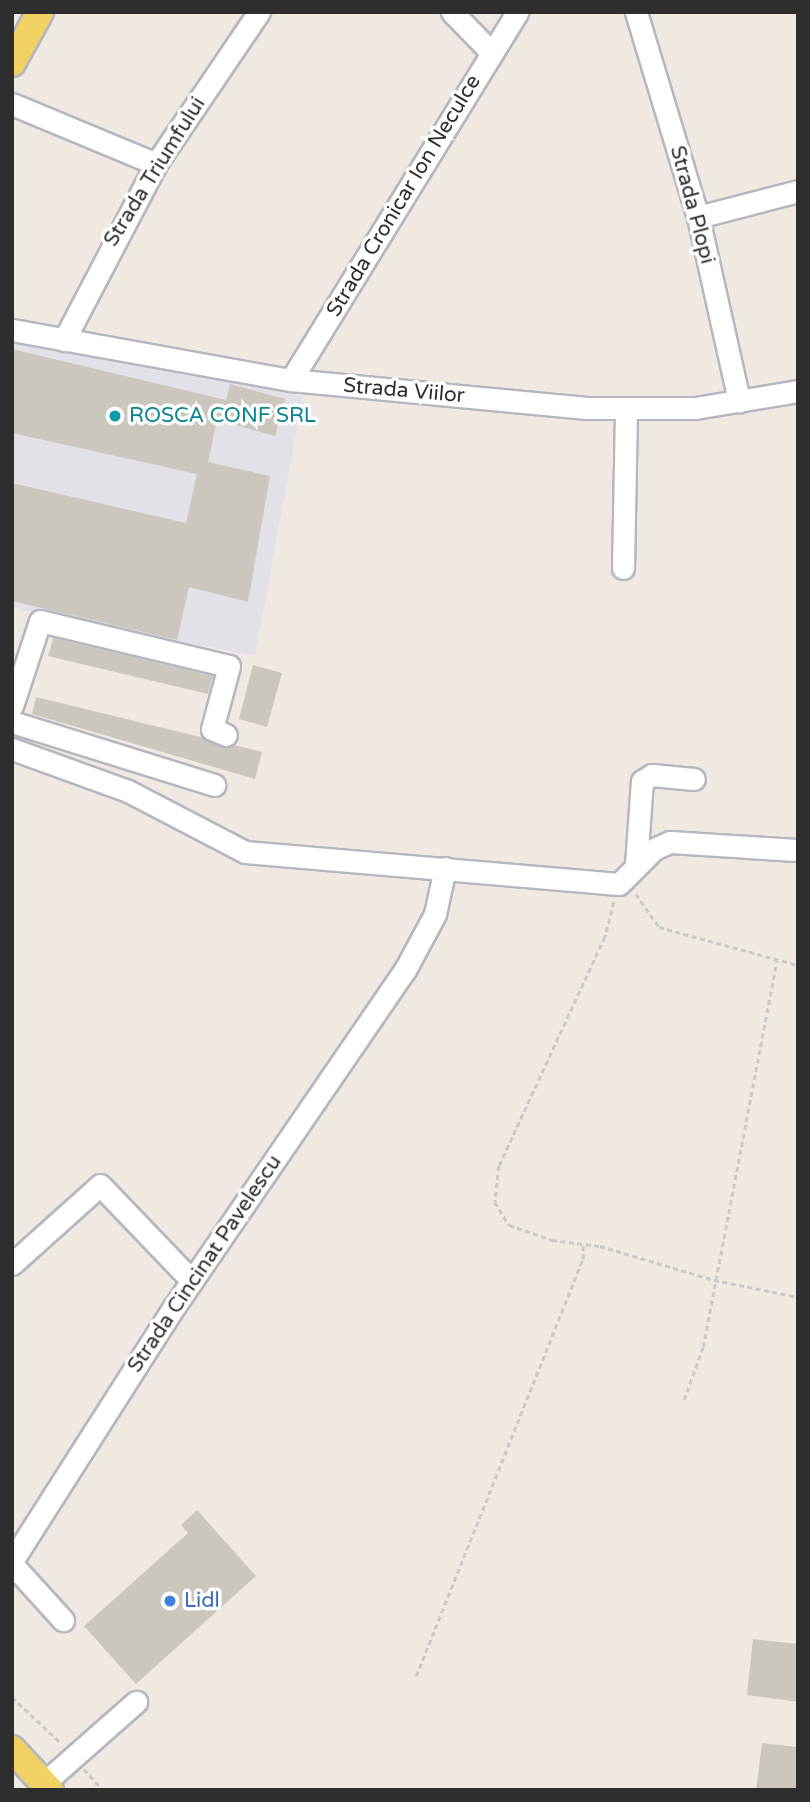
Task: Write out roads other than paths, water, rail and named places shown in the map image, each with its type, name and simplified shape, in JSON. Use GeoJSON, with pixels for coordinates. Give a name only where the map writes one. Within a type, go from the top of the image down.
{"type":"FeatureCollection","features":[{"type":"Feature","properties":{"kind":"main road"},"geometry":{"type":"LineString","coordinates":[[12,63],[40,12]]}},
{"type":"Feature","properties":{"kind":"main road"},"geometry":{"type":"LineString","coordinates":[[12,1749],[49,1787]]}},
{"type":"Feature","properties":{"kind":"street","name":"Strada Triumfului"},"geometry":{"type":"LineString","coordinates":[[64,340],[156,164],[259,12]]}},
{"type":"Feature","properties":{"kind":"street"},"geometry":{"type":"LineString","coordinates":[[452,12],[491,52]]}},
{"type":"Feature","properties":{"kind":"street","name":"Strada Cronicar Ion Neculce"},"geometry":{"type":"LineString","coordinates":[[291,380],[517,12]]}},
{"type":"Feature","properties":{"kind":"street","name":"Strada Plopi"},"geometry":{"type":"LineString","coordinates":[[636,12],[698,217],[739,401]]}},
{"type":"Feature","properties":{"kind":"street"},"geometry":{"type":"LineString","coordinates":[[12,104],[156,164]]}},
{"type":"Feature","properties":{"kind":"street"},"geometry":{"type":"LineString","coordinates":[[698,217],[798,191]]}},
{"type":"Feature","properties":{"kind":"street","name":"Strada Viilor"},"geometry":{"type":"LineString","coordinates":[[12,330],[291,380],[626,408],[739,401],[798,391]]}},
{"type":"Feature","properties":{"kind":"street"},"geometry":{"type":"LineString","coordinates":[[622,568],[626,408]]}},
{"type":"Feature","properties":{"kind":"street"},"geometry":{"type":"LineString","coordinates":[[12,706],[40,621],[229,666],[212,729],[226,735]]}},
{"type":"Feature","properties":{"kind":"street"},"geometry":{"type":"LineString","coordinates":[[12,722],[214,785]]}},
{"type":"Feature","properties":{"kind":"street"},"geometry":{"type":"LineString","coordinates":[[12,749],[128,791],[245,852],[619,884],[636,864],[670,842],[698,839],[796,850]]}},
{"type":"Feature","properties":{"kind":"street"},"geometry":{"type":"LineString","coordinates":[[636,864],[642,781],[652,775],[694,779]]}},
{"type":"Feature","properties":{"kind":"street","name":"Strada Cincinat Pavelescu"},"geometry":{"type":"LineString","coordinates":[[12,1563],[192,1281],[405,970],[435,914],[445,869]]}},
{"type":"Feature","properties":{"kind":"street"},"geometry":{"type":"LineString","coordinates":[[12,1264],[100,1185],[192,1281]]}},
{"type":"Feature","properties":{"kind":"street"},"geometry":{"type":"LineString","coordinates":[[12,1563],[63,1620]]}},
{"type":"Feature","properties":{"kind":"street"},"geometry":{"type":"LineString","coordinates":[[49,1787],[74,1757],[136,1702]]}},
{"type":"Feature","properties":{"kind":"place","name":"ROSCA CONF SRL"},"geometry":{"type":"Point","coordinates":[115,416]}},
{"type":"Feature","properties":{"kind":"place","name":"Lidl"},"geometry":{"type":"Point","coordinates":[170,1601]}}]}
